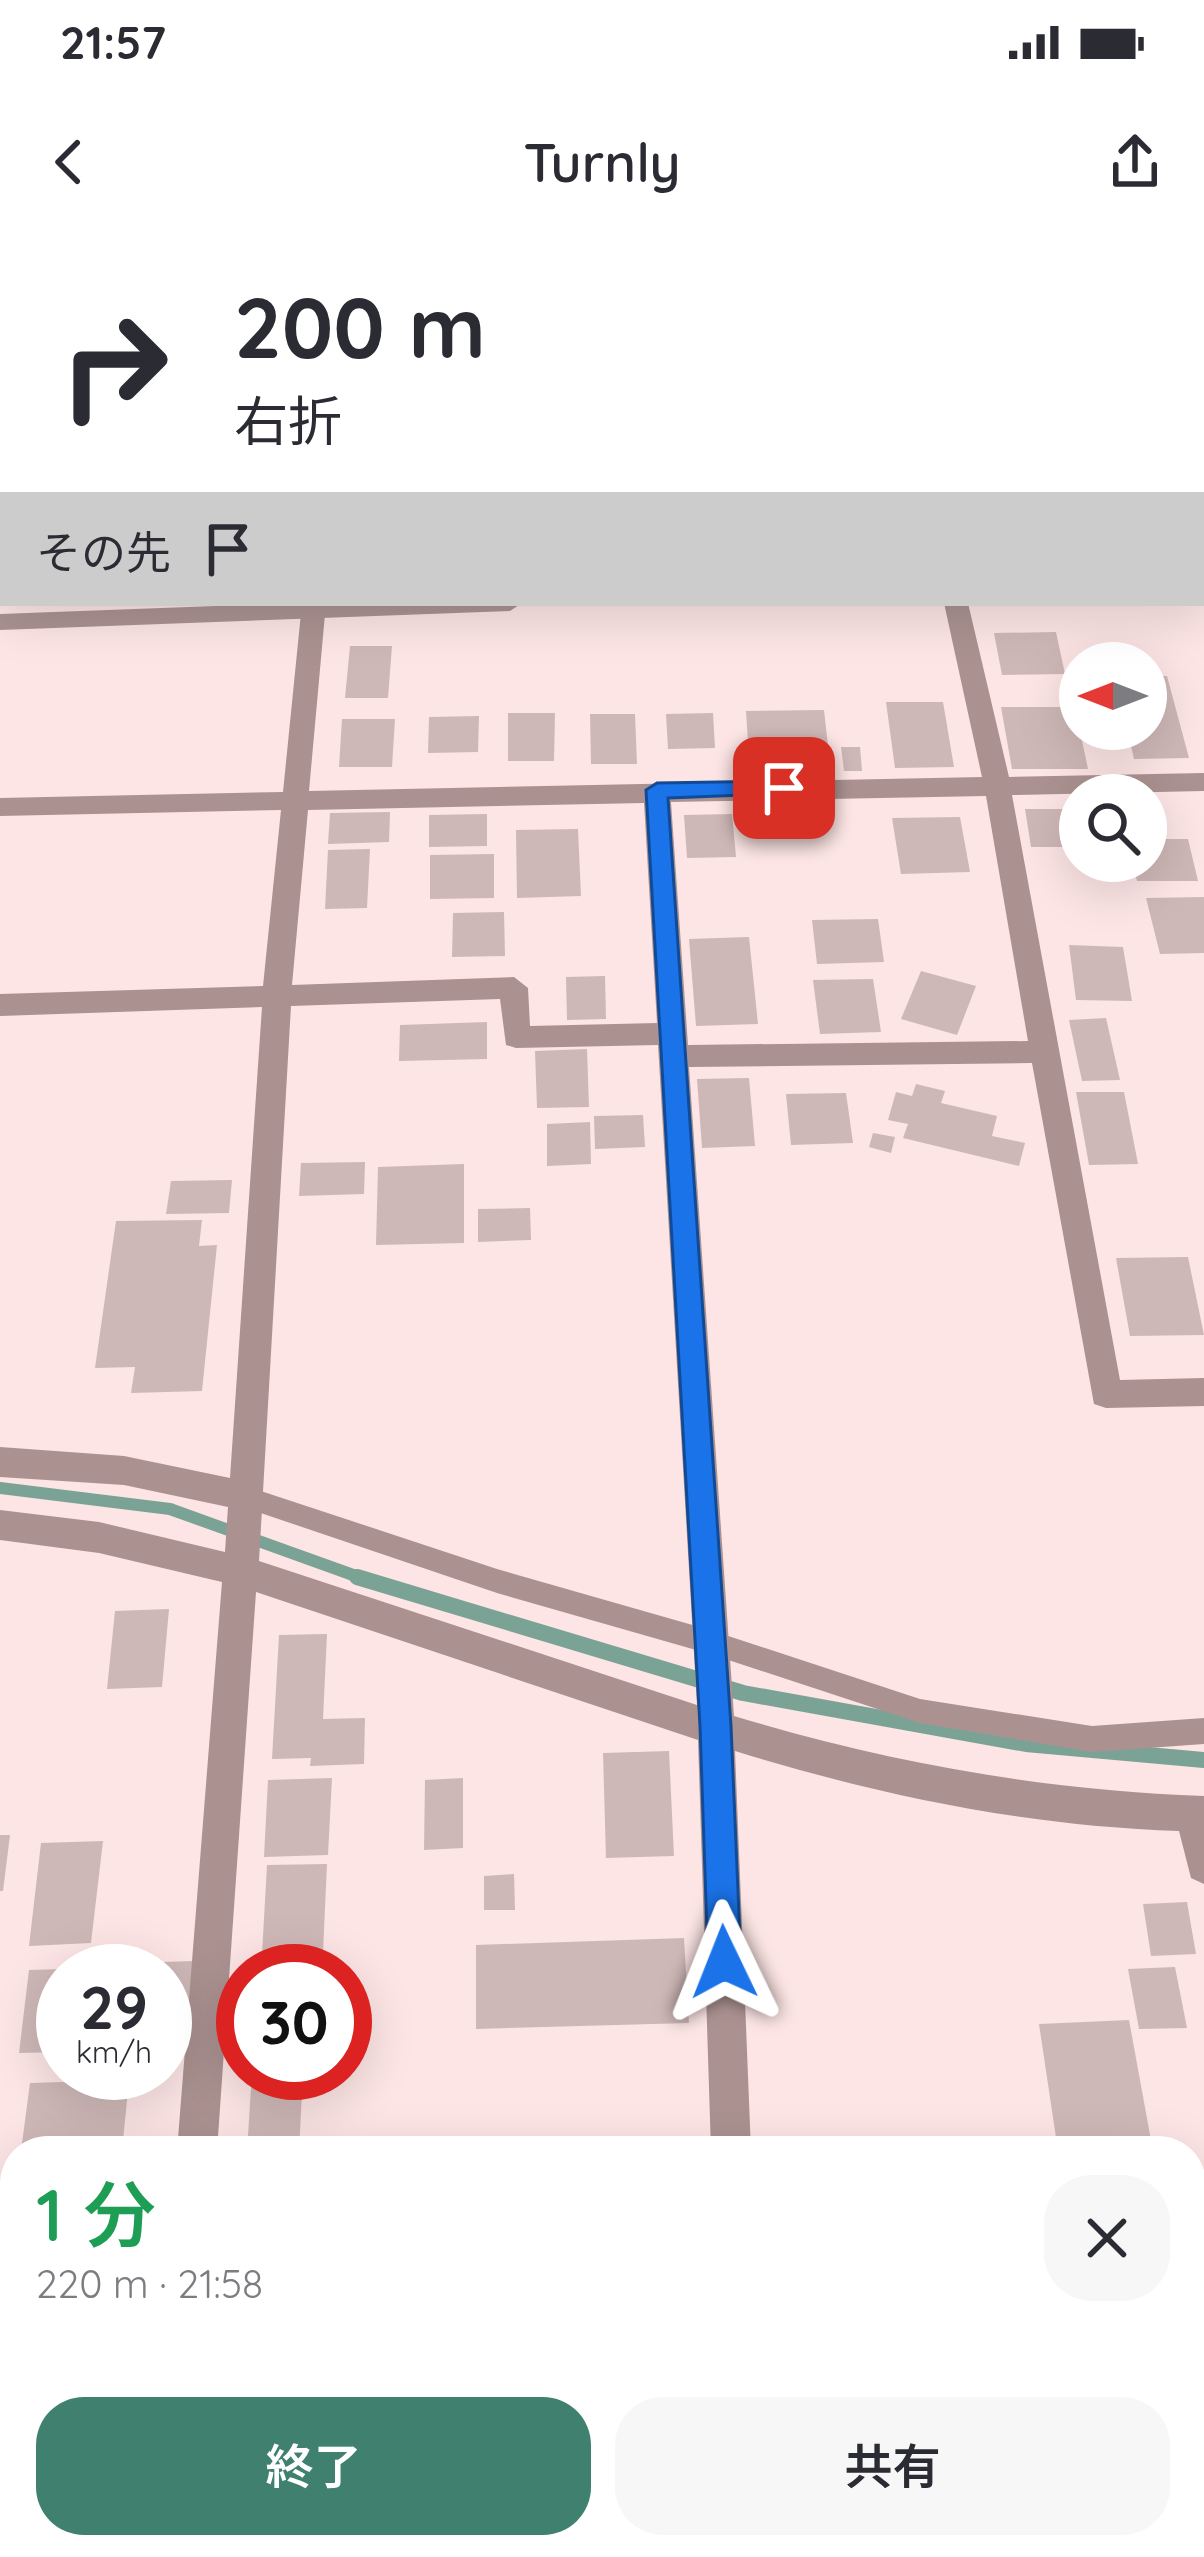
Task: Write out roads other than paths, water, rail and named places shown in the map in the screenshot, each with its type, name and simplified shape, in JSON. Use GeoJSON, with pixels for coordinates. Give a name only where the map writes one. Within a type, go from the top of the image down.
{"type":"FeatureCollection","features":[{"type":"Feature","properties":{"kind":"street"},"geometry":{"type":"LineString","coordinates":[[0,622],[314,606],[277,994],[246,1497],[198,2136]]}},
{"type":"Feature","properties":{"kind":"street"},"geometry":{"type":"LineString","coordinates":[[957,606],[997,784],[1041,1052],[1106,1394],[1204,1392]]}},
{"type":"Feature","properties":{"kind":"street"},"geometry":{"type":"LineString","coordinates":[[0,807],[1204,782]]}},
{"type":"Feature","properties":{"kind":"street"},"geometry":{"type":"LineString","coordinates":[[657,790],[716,1726],[730,2136]]}},
{"type":"Feature","properties":{"kind":"street"},"geometry":{"type":"LineString","coordinates":[[0,1005],[514,988],[516,1037],[1041,1052]]}},
{"type":"Feature","properties":{"kind":"street"},"geometry":{"type":"LineString","coordinates":[[0,1462],[86,1463],[188,1480],[246,1497]]}},
{"type":"Feature","properties":{"kind":"street"},"geometry":{"type":"LineString","coordinates":[[0,1526],[79,1534],[239,1570],[854,1769],[1017,1803],[1199,1814],[1204,1865]]}},
{"type":"Feature","properties":{"kind":"lane"},"geometry":{"type":"LineString","coordinates":[[246,1497],[497,1581],[710,1642],[920,1711],[1092,1739],[1204,1731]]}},
{"type":"Feature","properties":{"kind":"waterway"},"geometry":{"type":"LineString","coordinates":[[0,1488],[170,1509],[367,1580]]}},
{"type":"Feature","properties":{"kind":"waterway"},"geometry":{"type":"LineString","coordinates":[[357,1577],[743,1693],[1026,1744],[1204,1760]]}}]}
